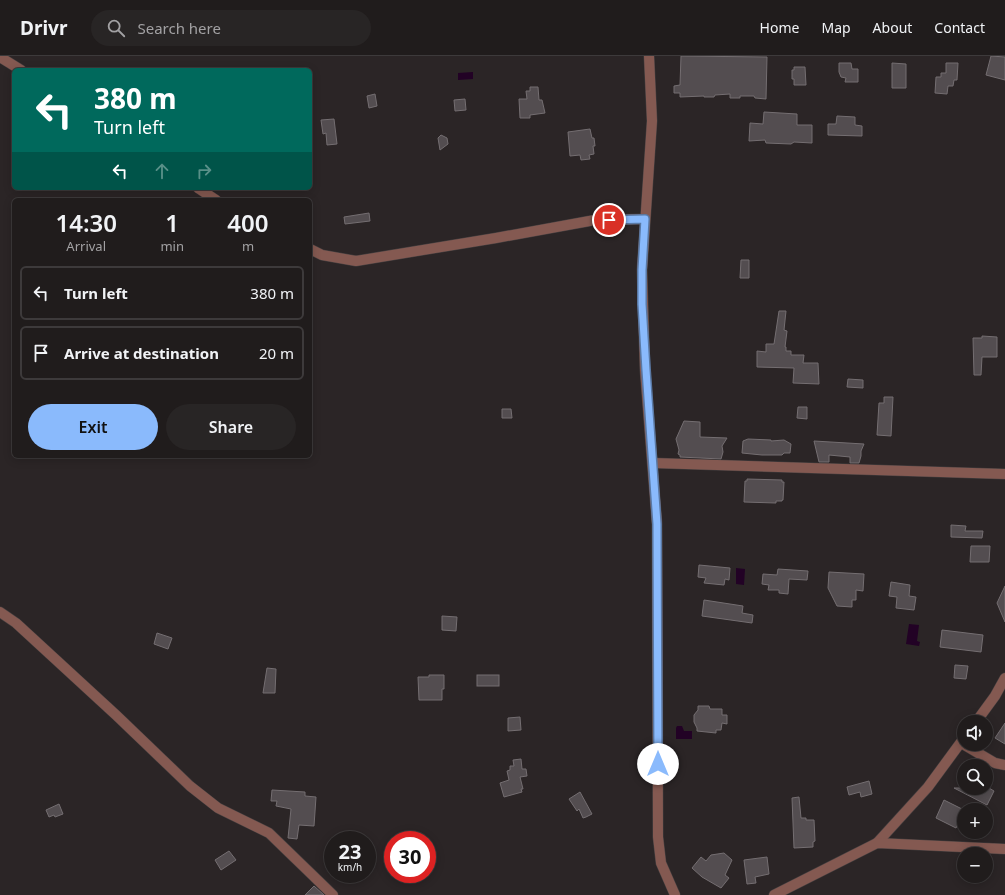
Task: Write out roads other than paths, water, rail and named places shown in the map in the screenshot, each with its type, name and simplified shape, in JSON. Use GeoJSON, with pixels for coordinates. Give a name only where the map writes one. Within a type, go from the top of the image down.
{"type":"FeatureCollection","features":[{"type":"Feature","properties":{"kind":"street"},"geometry":{"type":"LineString","coordinates":[[648,56],[652,121],[642,270],[642,304],[658,531],[658,837],[664,871],[675,895]]}},
{"type":"Feature","properties":{"kind":"street"},"geometry":{"type":"LineString","coordinates":[[0,57],[18,68]]}},
{"type":"Feature","properties":{"kind":"street"},"geometry":{"type":"LineString","coordinates":[[201,190],[213,198]]}},
{"type":"Feature","properties":{"kind":"street"},"geometry":{"type":"LineString","coordinates":[[312,250],[322,255],[356,261],[595,220],[645,219]]}},
{"type":"Feature","properties":{"kind":"street"},"geometry":{"type":"LineString","coordinates":[[653,463],[1005,474]]}},
{"type":"Feature","properties":{"kind":"street"},"geometry":{"type":"LineString","coordinates":[[0,612],[16,624],[116,715],[190,786],[218,808],[268,833],[333,895]]}},
{"type":"Feature","properties":{"kind":"street"},"geometry":{"type":"LineString","coordinates":[[981,715],[995,696],[1005,678]]}},
{"type":"Feature","properties":{"kind":"street"},"geometry":{"type":"LineString","coordinates":[[774,895],[877,843],[928,787],[957,747]]}},
{"type":"Feature","properties":{"kind":"street"},"geometry":{"type":"LineString","coordinates":[[977,751],[995,764],[1005,765]]}},
{"type":"Feature","properties":{"kind":"street"},"geometry":{"type":"LineString","coordinates":[[877,843],[1005,849]]}}]}
